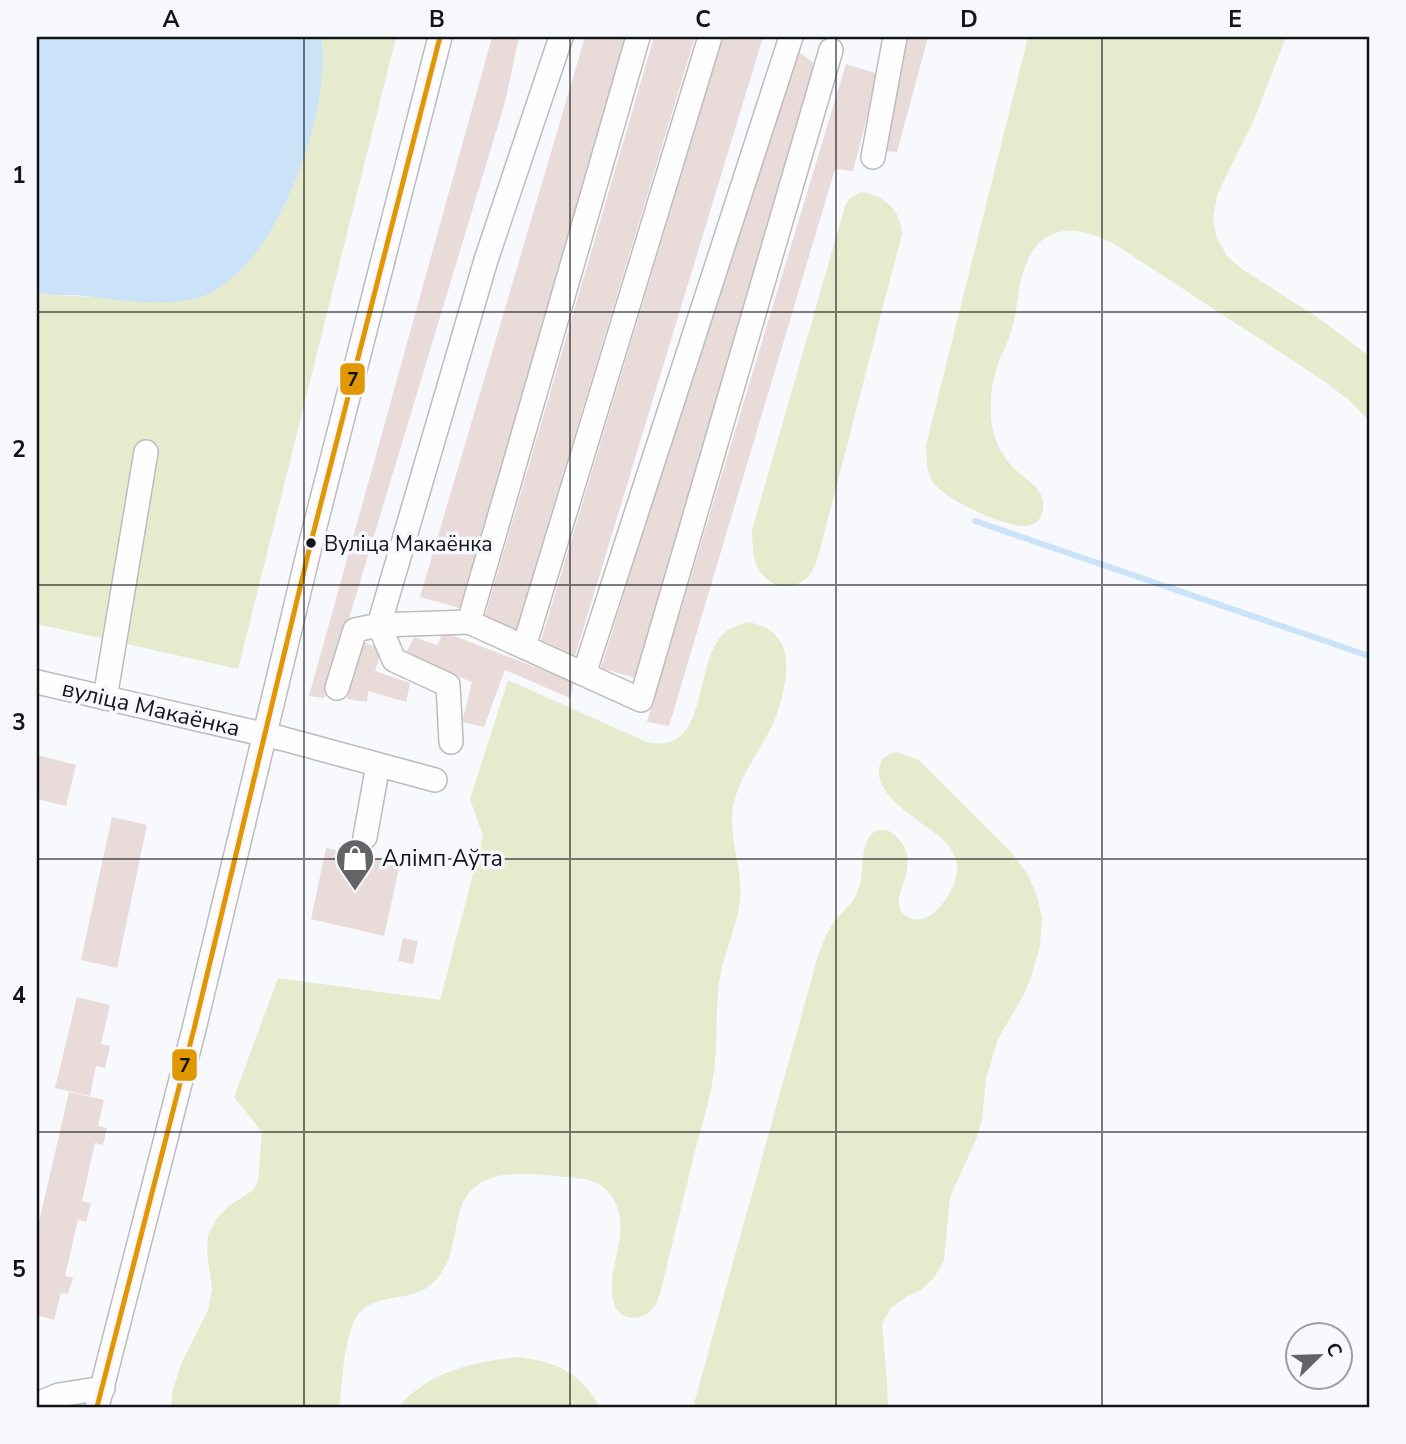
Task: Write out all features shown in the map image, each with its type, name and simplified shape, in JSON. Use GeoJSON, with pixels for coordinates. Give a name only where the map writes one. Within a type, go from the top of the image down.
{"type":"FeatureCollection","features":[{"type":"Feature","properties":{"kind":"street"},"geometry":{"type":"LineString","coordinates":[[37,1404],[59,1395],[100,1397],[197,1016],[314,529],[440,37]]}},
{"type":"Feature","properties":{"kind":"street"},"geometry":{"type":"LineString","coordinates":[[451,742],[448,685],[394,660],[379,625],[486,260],[561,37]]}},
{"type":"Feature","properties":{"kind":"street"},"geometry":{"type":"LineString","coordinates":[[469,622],[638,37]]}},
{"type":"Feature","properties":{"kind":"street"},"geometry":{"type":"LineString","coordinates":[[524,647],[710,37]]}},
{"type":"Feature","properties":{"kind":"street"},"geometry":{"type":"LineString","coordinates":[[584,674],[791,37]]}},
{"type":"Feature","properties":{"kind":"street"},"geometry":{"type":"LineString","coordinates":[[873,157],[895,37]]}},
{"type":"Feature","properties":{"kind":"street"},"geometry":{"type":"LineString","coordinates":[[337,688],[355,630],[379,625],[469,622],[641,700],[831,50]]}},
{"type":"Feature","properties":{"kind":"street"},"geometry":{"type":"LineString","coordinates":[[105,698],[146,452]]}},
{"type":"Feature","properties":{"kind":"street","name":"вуліца Макаёнка"},"geometry":{"type":"LineString","coordinates":[[37,682],[265,734],[435,780]]}},
{"type":"Feature","properties":{"kind":"street"},"geometry":{"type":"LineString","coordinates":[[365,837],[378,765]]}},
{"type":"Feature","properties":{"kind":"green space"},"geometry":{"type":"Polygon","coordinates":[[[321,37],[396,37],[238,669],[37,624],[37,292],[126,298],[181,297],[212,292],[237,273],[259,247],[296,178],[318,103],[322,68],[321,37]]]}},
{"type":"Feature","properties":{"kind":"green space"},"geometry":{"type":"Polygon","coordinates":[[[1028,37],[1286,37],[1254,120],[1217,195],[1213,218],[1216,236],[1227,256],[1242,269],[1320,319],[1369,356],[1369,421],[1349,400],[1321,379],[1116,245],[1089,234],[1063,231],[1041,241],[1025,267],[1012,329],[996,372],[991,395],[991,418],[996,441],[1010,464],[1041,494],[1041,517],[1031,525],[1009,524],[963,505],[932,481],[926,445],[1028,37]]]}},
{"type":"Feature","properties":{"kind":"green space"},"geometry":{"type":"Polygon","coordinates":[[[861,192],[877,196],[890,205],[901,225],[902,234],[818,557],[808,577],[795,585],[781,586],[768,580],[758,568],[752,530],[845,206],[849,199],[861,192]]]}},
{"type":"Feature","properties":{"kind":"green space"},"geometry":{"type":"Polygon","coordinates":[[[747,622],[768,629],[782,644],[786,658],[784,685],[774,722],[744,776],[733,806],[732,830],[740,901],[719,985],[713,1078],[660,1294],[654,1307],[642,1316],[630,1318],[615,1307],[612,1288],[620,1225],[619,1212],[607,1190],[593,1181],[581,1179],[539,1174],[503,1175],[474,1188],[463,1202],[450,1253],[445,1267],[435,1281],[415,1293],[372,1304],[356,1318],[347,1342],[339,1407],[171,1407],[172,1393],[181,1364],[208,1310],[212,1290],[207,1251],[208,1235],[217,1218],[229,1206],[253,1190],[258,1181],[262,1132],[234,1097],[278,978],[440,1000],[483,836],[470,799],[508,680],[647,742],[667,743],[681,736],[691,722],[713,648],[725,632],[747,622]]]}},
{"type":"Feature","properties":{"kind":"green space"},"geometry":{"type":"Polygon","coordinates":[[[896,752],[919,760],[1012,853],[1028,875],[1042,918],[1040,945],[1032,975],[998,1039],[986,1079],[982,1120],[976,1140],[950,1197],[944,1260],[934,1278],[921,1290],[891,1308],[882,1324],[888,1407],[693,1407],[818,956],[831,927],[857,893],[867,840],[878,830],[886,830],[897,837],[905,848],[907,870],[899,901],[900,909],[905,915],[914,919],[933,913],[954,885],[957,865],[949,847],[893,800],[880,780],[882,760],[896,752]]]}},
{"type":"Feature","properties":{"kind":"green space"},"geometry":{"type":"Polygon","coordinates":[[[520,1357],[546,1362],[567,1371],[584,1385],[600,1407],[398,1407],[410,1395],[439,1376],[487,1361],[520,1357]]]}},
{"type":"Feature","properties":{"kind":"water"},"geometry":{"type":"Polygon","coordinates":[[[37,37],[321,37],[323,63],[320,92],[306,153],[267,237],[239,272],[212,292],[184,301],[132,301],[37,292],[37,37]]]}},
{"type":"Feature","properties":{"kind":"building"},"geometry":{"type":"Polygon","coordinates":[[[492,37],[519,37],[505,102],[325,698],[309,696],[492,37]]]}},
{"type":"Feature","properties":{"kind":"building"},"geometry":{"type":"Polygon","coordinates":[[[585,37],[626,37],[463,609],[420,597],[585,37]]]}},
{"type":"Feature","properties":{"kind":"building"},"geometry":{"type":"Polygon","coordinates":[[[654,37],[695,37],[516,630],[484,619],[654,37]]]}},
{"type":"Feature","properties":{"kind":"building"},"geometry":{"type":"Polygon","coordinates":[[[723,37],[763,37],[575,656],[540,644],[723,37]]]}},
{"type":"Feature","properties":{"kind":"building"},"geometry":{"type":"Polygon","coordinates":[[[908,37],[928,37],[897,152],[884,151],[908,37]]]}},
{"type":"Feature","properties":{"kind":"building"},"geometry":{"type":"Polygon","coordinates":[[[793,47],[820,68],[636,678],[601,668],[793,47]]]}},
{"type":"Feature","properties":{"kind":"building"},"geometry":{"type":"Polygon","coordinates":[[[846,64],[878,74],[853,171],[835,169],[669,726],[647,722],[846,64]]]}},
{"type":"Feature","properties":{"kind":"building"},"geometry":{"type":"Polygon","coordinates":[[[444,632],[574,682],[570,698],[505,670],[484,727],[462,722],[472,682],[405,655],[414,637],[437,645],[444,632]]]}},
{"type":"Feature","properties":{"kind":"building"},"geometry":{"type":"Polygon","coordinates":[[[362,641],[382,650],[375,671],[410,683],[406,702],[368,691],[367,702],[347,699],[362,641]]]}},
{"type":"Feature","properties":{"kind":"building"},"geometry":{"type":"Polygon","coordinates":[[[37,755],[76,765],[66,806],[37,799],[37,755]]]}},
{"type":"Feature","properties":{"kind":"building"},"geometry":{"type":"Polygon","coordinates":[[[112,817],[147,825],[117,968],[81,960],[112,817]]]}},
{"type":"Feature","properties":{"kind":"building","name":"Алімп Аўта"},"geometry":{"type":"Polygon","coordinates":[[[326,848],[400,864],[384,936],[311,919],[326,848]]]}},
{"type":"Feature","properties":{"kind":"building"},"geometry":{"type":"Polygon","coordinates":[[[403,938],[418,941],[413,964],[398,961],[403,938]]]}},
{"type":"Feature","properties":{"kind":"building"},"geometry":{"type":"Polygon","coordinates":[[[77,997],[110,1005],[101,1044],[110,1046],[105,1068],[96,1066],[90,1096],[55,1088],[77,997]]]}},
{"type":"Feature","properties":{"kind":"building"},"geometry":{"type":"Polygon","coordinates":[[[69,1092],[104,1100],[98,1126],[107,1128],[103,1145],[95,1143],[82,1201],[91,1203],[86,1222],[78,1220],[65,1276],[73,1278],[68,1294],[61,1293],[54,1320],[37,1315],[37,1231],[69,1092]]]}},
{"type":"Feature","properties":{"kind":"waterway"},"geometry":{"type":"LineString","coordinates":[[975,521],[1369,656]]}},
{"type":"Feature","properties":{"kind":"transit line","name":"7"},"geometry":{"type":"LineString","coordinates":[[97,1407],[194,1029],[311,542],[440,37]]}},
{"type":"Feature","properties":{"kind":"place","name":"Вуліца Макаёнка"},"geometry":{"type":"Point","coordinates":[311,543]}},
{"type":"Feature","properties":{"kind":"place","name":"Алімп Аўта"},"geometry":{"type":"Point","coordinates":[355,892]}}]}
